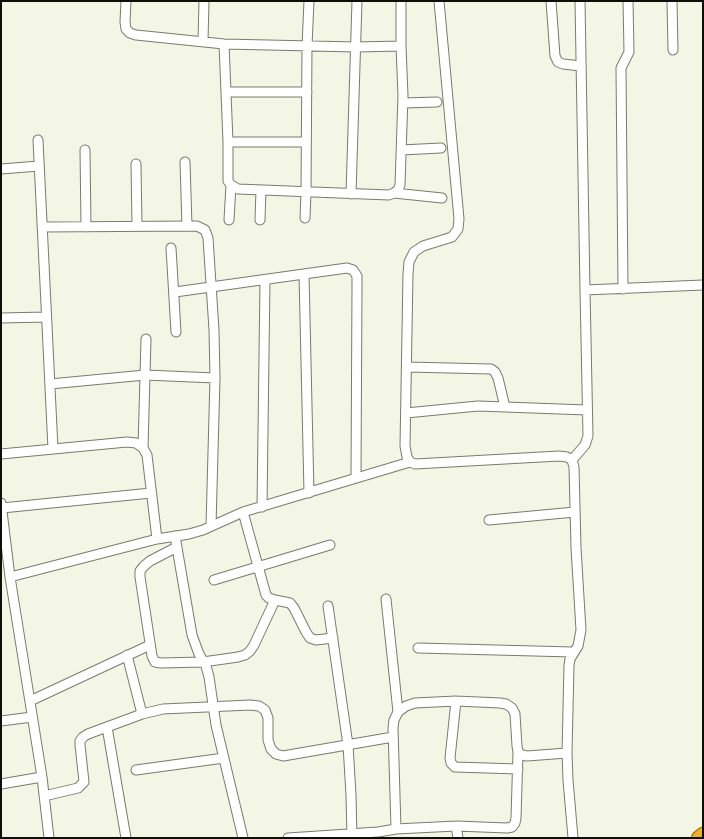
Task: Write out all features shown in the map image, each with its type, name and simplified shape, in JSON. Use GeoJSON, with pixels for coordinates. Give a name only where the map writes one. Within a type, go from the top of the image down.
{"type":"FeatureCollection","features":[{"type":"Feature","properties":{"kind":"highway"},"geometry":{"type":"LineString","coordinates":[[698,838],[703,834]]}},
{"type":"Feature","properties":{"kind":"street"},"geometry":{"type":"LineString","coordinates":[[126,1],[124,22],[126,29],[136,35],[224,44],[356,47],[401,46]]}},
{"type":"Feature","properties":{"kind":"street"},"geometry":{"type":"LineString","coordinates":[[203,41],[204,1]]}},
{"type":"Feature","properties":{"kind":"street"},"geometry":{"type":"LineString","coordinates":[[305,218],[309,1]]}},
{"type":"Feature","properties":{"kind":"street"},"geometry":{"type":"LineString","coordinates":[[351,194],[357,1]]}},
{"type":"Feature","properties":{"kind":"street"},"geometry":{"type":"LineString","coordinates":[[224,44],[228,181],[231,185],[238,188],[261,190],[389,195],[398,190],[400,185],[403,104],[401,1]]}},
{"type":"Feature","properties":{"kind":"street"},"geometry":{"type":"LineString","coordinates":[[410,462],[405,446],[409,262],[414,252],[423,246],[452,238],[458,229],[459,219],[439,1]]}},
{"type":"Feature","properties":{"kind":"street"},"geometry":{"type":"LineString","coordinates":[[551,1],[555,56],[558,62],[563,64],[581,66]]}},
{"type":"Feature","properties":{"kind":"street"},"geometry":{"type":"LineString","coordinates":[[572,460],[585,445],[588,436],[580,1]]}},
{"type":"Feature","properties":{"kind":"street"},"geometry":{"type":"LineString","coordinates":[[623,289],[621,68],[629,52],[628,1]]}},
{"type":"Feature","properties":{"kind":"street"},"geometry":{"type":"LineString","coordinates":[[672,1],[673,50]]}},
{"type":"Feature","properties":{"kind":"street"},"geometry":{"type":"LineString","coordinates":[[226,92],[307,92]]}},
{"type":"Feature","properties":{"kind":"street"},"geometry":{"type":"LineString","coordinates":[[403,104],[437,102]]}},
{"type":"Feature","properties":{"kind":"street"},"geometry":{"type":"LineString","coordinates":[[38,140],[53,449]]}},
{"type":"Feature","properties":{"kind":"street"},"geometry":{"type":"LineString","coordinates":[[228,142],[306,142]]}},
{"type":"Feature","properties":{"kind":"street"},"geometry":{"type":"LineString","coordinates":[[401,150],[441,148]]}},
{"type":"Feature","properties":{"kind":"street"},"geometry":{"type":"LineString","coordinates":[[85,150],[86,227]]}},
{"type":"Feature","properties":{"kind":"street"},"geometry":{"type":"LineString","coordinates":[[185,162],[187,226]]}},
{"type":"Feature","properties":{"kind":"street"},"geometry":{"type":"LineString","coordinates":[[136,164],[137,226]]}},
{"type":"Feature","properties":{"kind":"street"},"geometry":{"type":"LineString","coordinates":[[1,169],[39,166]]}},
{"type":"Feature","properties":{"kind":"street"},"geometry":{"type":"LineString","coordinates":[[229,220],[231,185]]}},
{"type":"Feature","properties":{"kind":"street"},"geometry":{"type":"LineString","coordinates":[[260,220],[261,190]]}},
{"type":"Feature","properties":{"kind":"street"},"geometry":{"type":"LineString","coordinates":[[394,193],[442,198]]}},
{"type":"Feature","properties":{"kind":"street"},"geometry":{"type":"LineString","coordinates":[[42,227],[197,226],[205,230],[208,238],[212,288],[215,378],[211,526]]}},
{"type":"Feature","properties":{"kind":"street"},"geometry":{"type":"LineString","coordinates":[[172,248],[176,332]]}},
{"type":"Feature","properties":{"kind":"street"},"geometry":{"type":"LineString","coordinates":[[174,292],[347,268],[353,270],[356,276],[357,295],[356,478]]}},
{"type":"Feature","properties":{"kind":"street"},"geometry":{"type":"LineString","coordinates":[[304,274],[309,493]]}},
{"type":"Feature","properties":{"kind":"street"},"geometry":{"type":"LineString","coordinates":[[262,507],[265,280]]}},
{"type":"Feature","properties":{"kind":"street"},"geometry":{"type":"LineString","coordinates":[[585,290],[703,285]]}},
{"type":"Feature","properties":{"kind":"street"},"geometry":{"type":"LineString","coordinates":[[1,318],[46,317]]}},
{"type":"Feature","properties":{"kind":"street"},"geometry":{"type":"LineString","coordinates":[[146,339],[143,448],[146,455],[157,539]]}},
{"type":"Feature","properties":{"kind":"street"},"geometry":{"type":"LineString","coordinates":[[406,367],[491,369],[498,378],[505,407]]}},
{"type":"Feature","properties":{"kind":"street"},"geometry":{"type":"LineString","coordinates":[[50,384],[145,375],[215,378]]}},
{"type":"Feature","properties":{"kind":"street"},"geometry":{"type":"LineString","coordinates":[[406,413],[478,406],[587,410]]}},
{"type":"Feature","properties":{"kind":"street"},"geometry":{"type":"LineString","coordinates":[[1,454],[127,442],[136,443],[143,448]]}},
{"type":"Feature","properties":{"kind":"street"},"geometry":{"type":"LineString","coordinates":[[10,577],[157,539],[189,534],[243,512],[410,462],[423,464],[567,457],[572,460],[574,467],[581,630],[578,646],[573,652],[568,665],[567,753],[573,838]]}},
{"type":"Feature","properties":{"kind":"street"},"geometry":{"type":"LineString","coordinates":[[2,508],[151,493]]}},
{"type":"Feature","properties":{"kind":"street"},"geometry":{"type":"LineString","coordinates":[[1,503],[10,577],[42,777],[49,838]]}},
{"type":"Feature","properties":{"kind":"street"},"geometry":{"type":"LineString","coordinates":[[243,512],[266,595],[269,598],[290,603],[310,638],[316,640],[333,638]]}},
{"type":"Feature","properties":{"kind":"street"},"geometry":{"type":"LineString","coordinates":[[489,520],[575,512]]}},
{"type":"Feature","properties":{"kind":"street"},"geometry":{"type":"LineString","coordinates":[[175,536],[192,635],[209,677],[216,725],[243,838]]}},
{"type":"Feature","properties":{"kind":"street"},"geometry":{"type":"LineString","coordinates":[[214,580],[330,545]]}},
{"type":"Feature","properties":{"kind":"street"},"geometry":{"type":"LineString","coordinates":[[177,548],[150,561],[140,571],[150,644],[155,662],[161,664],[203,662],[245,655],[254,645],[275,600]]}},
{"type":"Feature","properties":{"kind":"street"},"geometry":{"type":"LineString","coordinates":[[386,599],[398,712]]}},
{"type":"Feature","properties":{"kind":"street"},"geometry":{"type":"LineString","coordinates":[[328,606],[348,745],[352,835]]}},
{"type":"Feature","properties":{"kind":"street"},"geometry":{"type":"LineString","coordinates":[[30,701],[150,644]]}},
{"type":"Feature","properties":{"kind":"street"},"geometry":{"type":"LineString","coordinates":[[418,648],[573,652]]}},
{"type":"Feature","properties":{"kind":"street"},"geometry":{"type":"LineString","coordinates":[[127,655],[142,714]]}},
{"type":"Feature","properties":{"kind":"street"},"geometry":{"type":"LineString","coordinates":[[456,701],[450,758],[455,767],[518,769]]}},
{"type":"Feature","properties":{"kind":"street"},"geometry":{"type":"LineString","coordinates":[[288,838],[379,835],[396,829],[456,826],[512,827],[516,818],[518,752],[515,714],[512,708],[500,703],[456,701],[415,703],[406,706],[398,712],[394,720],[396,829]]}},
{"type":"Feature","properties":{"kind":"street"},"geometry":{"type":"LineString","coordinates":[[44,796],[78,788],[84,782],[80,745],[83,737],[107,726],[163,709],[260,706],[265,710],[268,718],[268,740],[271,749],[276,754],[283,756],[394,737]]}},
{"type":"Feature","properties":{"kind":"street"},"geometry":{"type":"LineString","coordinates":[[1,721],[32,716]]}},
{"type":"Feature","properties":{"kind":"street"},"geometry":{"type":"LineString","coordinates":[[107,726],[126,838]]}},
{"type":"Feature","properties":{"kind":"street"},"geometry":{"type":"LineString","coordinates":[[518,752],[527,756],[567,753]]}},
{"type":"Feature","properties":{"kind":"street"},"geometry":{"type":"LineString","coordinates":[[136,770],[224,758]]}},
{"type":"Feature","properties":{"kind":"street"},"geometry":{"type":"LineString","coordinates":[[1,784],[42,777]]}},
{"type":"Feature","properties":{"kind":"street"},"geometry":{"type":"LineString","coordinates":[[456,826],[458,838]]}}]}
